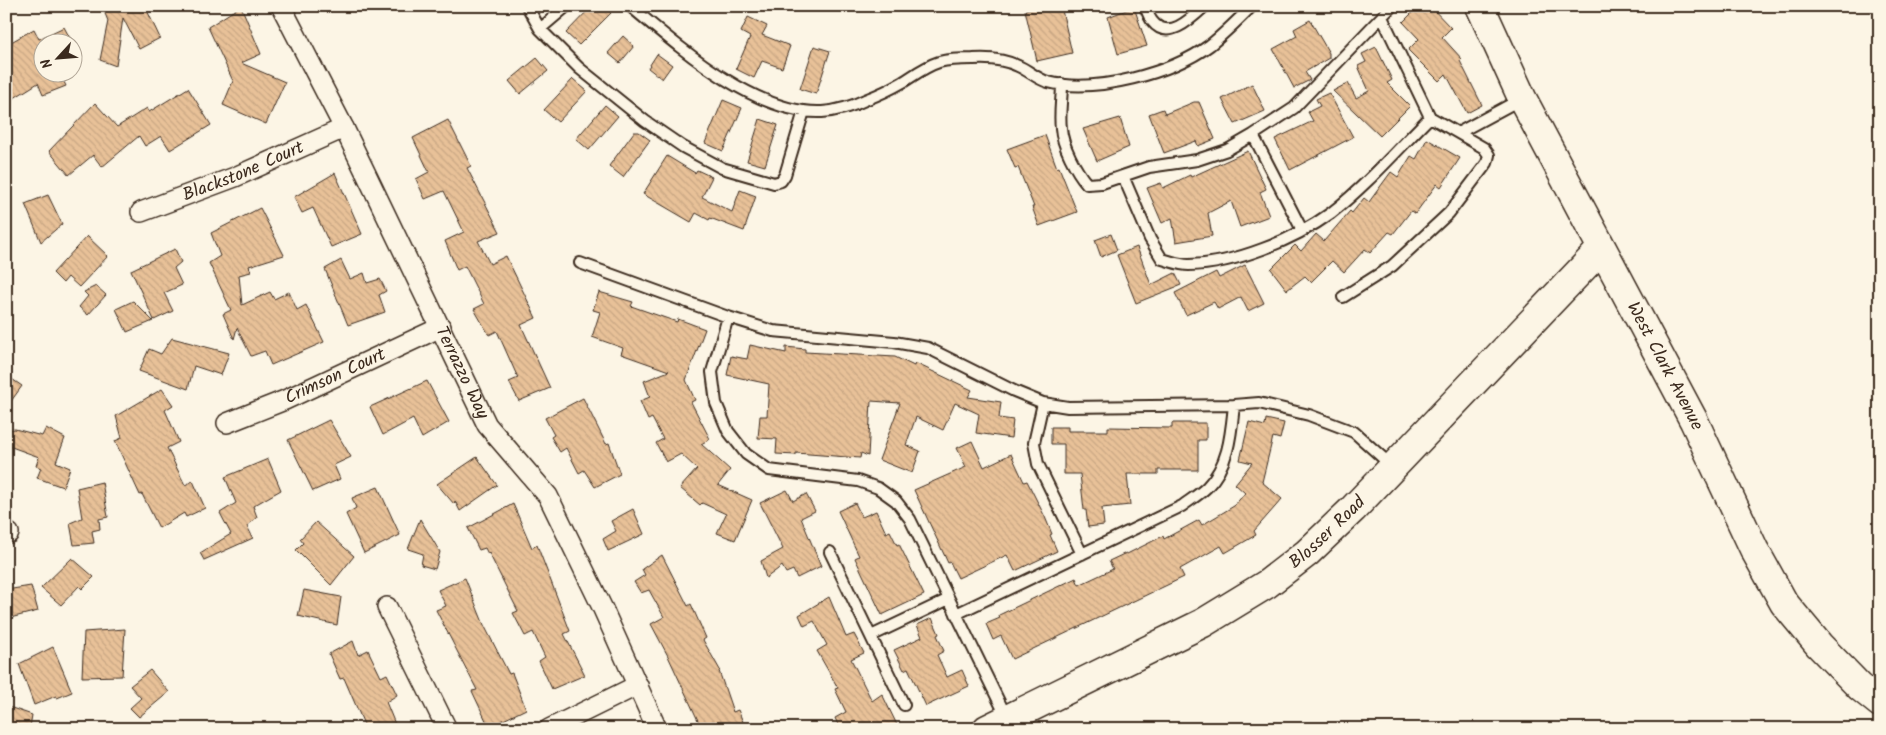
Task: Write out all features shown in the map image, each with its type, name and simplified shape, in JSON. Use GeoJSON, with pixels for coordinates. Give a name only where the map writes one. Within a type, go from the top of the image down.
{"type":"FeatureCollection","features":[{"type":"Feature","properties":{"kind":"main road","name":"West Clark Avenue"},"geometry":{"type":"LineString","coordinates":[[1480,6],[1522,98],[1601,248],[1647,329],[1694,421],[1754,549],[1784,603],[1819,645],[1860,687],[1880,703]]}},
{"type":"Feature","properties":{"kind":"main road","name":"Blosser Road"},"geometry":{"type":"LineString","coordinates":[[997,724],[1204,623],[1267,584],[1307,553],[1393,467],[1601,248]]}},
{"type":"Feature","properties":{"kind":"street","name":"Terrazzo Way"},"geometry":{"type":"LineString","coordinates":[[281,6],[344,128],[487,425],[548,496],[657,729]]}},
{"type":"Feature","properties":{"kind":"street","name":"Blackstone Court"},"geometry":{"type":"LineString","coordinates":[[141,212],[235,177],[344,128]]}},
{"type":"Feature","properties":{"kind":"street","name":"Crimson Court"},"geometry":{"type":"LineString","coordinates":[[227,423],[286,400],[441,328]]}},
{"type":"Feature","properties":{"kind":"street"},"geometry":{"type":"LineString","coordinates":[[387,607],[447,729]]}},
{"type":"Feature","properties":{"kind":"street"},"geometry":{"type":"LineString","coordinates":[[549,729],[638,685]]}},
{"type":"Feature","properties":{"kind":"lane"},"geometry":{"type":"LineString","coordinates":[[527,6],[540,29],[579,68],[645,121],[683,147],[722,168],[774,183],[781,181],[785,175],[804,111]]}},
{"type":"Feature","properties":{"kind":"lane"},"geometry":{"type":"LineString","coordinates":[[540,29],[567,6]]}},
{"type":"Feature","properties":{"kind":"lane"},"geometry":{"type":"LineString","coordinates":[[630,6],[694,59],[750,93],[780,105],[804,111],[823,112],[864,101],[939,62],[954,60],[994,59],[1016,65],[1046,81],[1062,84],[1106,84],[1133,79],[1161,70],[1208,46],[1252,6]]}},
{"type":"Feature","properties":{"kind":"lane"},"geometry":{"type":"LineString","coordinates":[[1145,6],[1152,22],[1164,29],[1178,28],[1205,6]]}},
{"type":"Feature","properties":{"kind":"lane"},"geometry":{"type":"LineString","coordinates":[[1062,84],[1061,129],[1078,173],[1087,184],[1102,184],[1149,167],[1197,160],[1227,150],[1253,135],[1294,108],[1392,6]]}},
{"type":"Feature","properties":{"kind":"lane"},"geometry":{"type":"LineString","coordinates":[[1343,297],[1392,266],[1449,213],[1487,163],[1490,155],[1484,148],[1430,117],[1382,17]]}},
{"type":"Feature","properties":{"kind":"lane"},"geometry":{"type":"LineString","coordinates":[[1458,133],[1522,98]]}},
{"type":"Feature","properties":{"kind":"lane"},"geometry":{"type":"LineString","coordinates":[[1123,176],[1150,239],[1162,259],[1187,265],[1234,258],[1272,246],[1330,213],[1366,182],[1430,117]]}},
{"type":"Feature","properties":{"kind":"lane"},"geometry":{"type":"LineString","coordinates":[[1253,135],[1302,230]]}},
{"type":"Feature","properties":{"kind":"lane"},"geometry":{"type":"LineString","coordinates":[[580,263],[728,318],[773,332],[894,342],[928,348],[1043,403],[1068,407],[1259,403],[1309,415],[1354,432],[1393,467]]}},
{"type":"Feature","properties":{"kind":"lane"},"geometry":{"type":"LineString","coordinates":[[728,318],[712,372],[716,403],[728,431],[746,454],[769,470],[858,481],[878,488],[896,501],[910,519],[949,598],[997,724]]}},
{"type":"Feature","properties":{"kind":"lane"},"geometry":{"type":"LineString","coordinates":[[1043,403],[1034,443],[1038,464],[1082,554]]}},
{"type":"Feature","properties":{"kind":"lane"},"geometry":{"type":"LineString","coordinates":[[956,614],[1182,506],[1207,487],[1224,463],[1231,436],[1234,405]]}},
{"type":"Feature","properties":{"kind":"lane"},"geometry":{"type":"LineString","coordinates":[[830,552],[904,705]]}},
{"type":"Feature","properties":{"kind":"lane"},"geometry":{"type":"LineString","coordinates":[[871,636],[949,598]]}},
{"type":"Feature","properties":{"kind":"building"},"geometry":{"type":"Polygon","coordinates":[[[102,6],[145,6],[160,38],[139,49],[123,18],[116,66],[100,60],[108,21],[102,6]]]}},
{"type":"Feature","properties":{"kind":"building"},"geometry":{"type":"Polygon","coordinates":[[[241,6],[261,54],[241,63],[285,82],[266,124],[223,105],[233,81],[208,27],[241,6]]]}},
{"type":"Feature","properties":{"kind":"building"},"geometry":{"type":"Polygon","coordinates":[[[592,6],[604,6],[611,13],[579,45],[566,33],[592,6]]]}},
{"type":"Feature","properties":{"kind":"building"},"geometry":{"type":"Polygon","coordinates":[[[1040,6],[1061,6],[1072,53],[1037,61],[1025,10],[1040,6]]]}},
{"type":"Feature","properties":{"kind":"building"},"geometry":{"type":"Polygon","coordinates":[[[1419,6],[1430,6],[1451,28],[1442,37],[1462,59],[1460,61],[1482,105],[1467,113],[1446,74],[1439,81],[1408,50],[1419,39],[1403,22],[1419,6]]]}},
{"type":"Feature","properties":{"kind":"building"},"geometry":{"type":"Polygon","coordinates":[[[1134,7],[1147,46],[1118,54],[1108,17],[1134,7]]]}},
{"type":"Feature","properties":{"kind":"building"},"geometry":{"type":"Polygon","coordinates":[[[748,17],[767,26],[762,35],[790,46],[782,68],[762,61],[754,78],[736,69],[750,37],[741,32],[748,17]]]}},
{"type":"Feature","properties":{"kind":"building"},"geometry":{"type":"Polygon","coordinates":[[[1310,20],[1329,53],[1329,58],[1305,72],[1310,80],[1294,88],[1273,49],[1297,36],[1294,29],[1310,20]]]}},
{"type":"Feature","properties":{"kind":"building"},"geometry":{"type":"Polygon","coordinates":[[[64,27],[67,32],[54,32],[64,27]]]}},
{"type":"Feature","properties":{"kind":"building"},"geometry":{"type":"Polygon","coordinates":[[[34,29],[36,32],[32,32],[32,82],[64,82],[66,86],[43,95],[38,83],[6,103],[6,45],[34,29]]]}},
{"type":"Feature","properties":{"kind":"building"},"geometry":{"type":"Polygon","coordinates":[[[623,36],[634,46],[620,63],[608,53],[623,36]]]}},
{"type":"Feature","properties":{"kind":"building"},"geometry":{"type":"Polygon","coordinates":[[[814,46],[830,51],[816,94],[800,89],[814,46]]]}},
{"type":"Feature","properties":{"kind":"building"},"geometry":{"type":"Polygon","coordinates":[[[1376,47],[1392,80],[1387,83],[1410,106],[1380,136],[1333,91],[1348,83],[1356,98],[1369,91],[1358,66],[1366,62],[1362,54],[1376,47]]]}},
{"type":"Feature","properties":{"kind":"building"},"geometry":{"type":"Polygon","coordinates":[[[657,54],[672,65],[662,79],[648,68],[657,54]]]}},
{"type":"Feature","properties":{"kind":"building"},"geometry":{"type":"Polygon","coordinates":[[[537,58],[548,71],[520,94],[509,81],[537,58]]]}},
{"type":"Feature","properties":{"kind":"building"},"geometry":{"type":"Polygon","coordinates":[[[573,79],[587,91],[558,122],[544,110],[573,79]]]}},
{"type":"Feature","properties":{"kind":"building"},"geometry":{"type":"Polygon","coordinates":[[[1252,84],[1265,111],[1235,124],[1222,99],[1252,84]]]}},
{"type":"Feature","properties":{"kind":"building"},"geometry":{"type":"Polygon","coordinates":[[[188,88],[211,125],[170,150],[161,136],[145,146],[139,136],[102,167],[93,155],[69,175],[49,151],[95,103],[117,127],[147,108],[149,112],[188,88]]]}},
{"type":"Feature","properties":{"kind":"building"},"geometry":{"type":"Polygon","coordinates":[[[1329,93],[1353,137],[1290,170],[1275,139],[1313,121],[1308,112],[1320,106],[1316,99],[1329,93]]]}},
{"type":"Feature","properties":{"kind":"building"},"geometry":{"type":"Polygon","coordinates":[[[723,100],[742,108],[723,151],[705,143],[723,100]]]}},
{"type":"Feature","properties":{"kind":"building"},"geometry":{"type":"Polygon","coordinates":[[[1194,102],[1199,102],[1215,139],[1198,146],[1196,141],[1164,153],[1149,114],[1163,109],[1165,114],[1194,102]]]}},
{"type":"Feature","properties":{"kind":"building"},"geometry":{"type":"Polygon","coordinates":[[[605,105],[618,116],[589,150],[576,139],[605,105]]]}},
{"type":"Feature","properties":{"kind":"building"},"geometry":{"type":"Polygon","coordinates":[[[1120,118],[1129,147],[1097,161],[1083,129],[1120,118]]]}},
{"type":"Feature","properties":{"kind":"building"},"geometry":{"type":"Polygon","coordinates":[[[760,119],[778,125],[765,166],[747,161],[760,119]]]}},
{"type":"Feature","properties":{"kind":"building"},"geometry":{"type":"Polygon","coordinates":[[[448,120],[471,166],[467,168],[500,232],[478,241],[490,264],[506,256],[536,318],[521,325],[550,388],[519,401],[509,382],[518,378],[497,331],[489,335],[474,309],[484,304],[465,266],[457,270],[445,241],[464,232],[444,191],[425,199],[416,179],[429,172],[413,138],[448,120]]]}},
{"type":"Feature","properties":{"kind":"building"},"geometry":{"type":"Polygon","coordinates":[[[634,132],[639,132],[650,140],[623,177],[609,166],[634,132]]]}},
{"type":"Feature","properties":{"kind":"building"},"geometry":{"type":"Polygon","coordinates":[[[1045,135],[1057,168],[1059,167],[1077,212],[1039,226],[1032,207],[1034,207],[1018,167],[1015,168],[1007,149],[1045,135]]]}},
{"type":"Feature","properties":{"kind":"building"},"geometry":{"type":"Polygon","coordinates":[[[1427,139],[1460,158],[1441,187],[1437,184],[1415,214],[1411,211],[1393,234],[1389,232],[1370,253],[1365,249],[1344,272],[1332,261],[1311,282],[1305,276],[1287,290],[1271,269],[1295,245],[1301,251],[1316,234],[1324,241],[1364,198],[1369,202],[1391,172],[1398,177],[1411,156],[1416,159],[1427,139]]]}},
{"type":"Feature","properties":{"kind":"building"},"geometry":{"type":"Polygon","coordinates":[[[1248,151],[1266,189],[1260,192],[1269,216],[1240,227],[1231,201],[1208,213],[1212,236],[1176,242],[1172,218],[1162,223],[1147,188],[1161,183],[1163,188],[1248,151]]]}},
{"type":"Feature","properties":{"kind":"building"},"geometry":{"type":"Polygon","coordinates":[[[667,156],[695,173],[697,170],[712,177],[702,197],[732,212],[740,190],[756,196],[744,231],[710,218],[709,220],[696,213],[691,222],[643,194],[667,156]]]}},
{"type":"Feature","properties":{"kind":"building"},"geometry":{"type":"Polygon","coordinates":[[[335,173],[362,234],[331,247],[313,208],[302,213],[294,197],[335,173]]]}},
{"type":"Feature","properties":{"kind":"building"},"geometry":{"type":"Polygon","coordinates":[[[48,195],[62,224],[41,242],[25,204],[48,195]]]}},
{"type":"Feature","properties":{"kind":"building"},"geometry":{"type":"Polygon","coordinates":[[[260,208],[284,255],[249,266],[251,272],[239,275],[242,305],[270,292],[274,299],[289,292],[297,310],[306,305],[324,342],[271,365],[265,351],[251,356],[237,328],[234,339],[223,314],[231,310],[209,263],[220,256],[211,233],[260,208]]]}},
{"type":"Feature","properties":{"kind":"building"},"geometry":{"type":"Polygon","coordinates":[[[1111,234],[1117,250],[1101,257],[1095,240],[1111,234]]]}},
{"type":"Feature","properties":{"kind":"building"},"geometry":{"type":"Polygon","coordinates":[[[87,236],[108,256],[79,287],[68,277],[63,283],[53,273],[87,236]]]}},
{"type":"Feature","properties":{"kind":"building"},"geometry":{"type":"Polygon","coordinates":[[[1137,247],[1151,285],[1175,273],[1181,285],[1136,303],[1117,255],[1137,247]]]}},
{"type":"Feature","properties":{"kind":"building"},"geometry":{"type":"Polygon","coordinates":[[[175,249],[181,262],[174,268],[182,285],[164,293],[173,311],[154,320],[131,270],[175,249]]]}},
{"type":"Feature","properties":{"kind":"building"},"geometry":{"type":"Polygon","coordinates":[[[341,260],[350,279],[364,273],[367,283],[380,279],[386,291],[379,295],[385,312],[348,325],[325,269],[341,260]]]}},
{"type":"Feature","properties":{"kind":"building"},"geometry":{"type":"Polygon","coordinates":[[[1245,265],[1264,303],[1248,311],[1241,297],[1218,309],[1214,302],[1186,315],[1175,293],[1216,272],[1219,278],[1245,265]]]}},
{"type":"Feature","properties":{"kind":"building"},"geometry":{"type":"Polygon","coordinates":[[[96,286],[106,295],[88,315],[79,307],[88,296],[84,292],[96,286]]]}},
{"type":"Feature","properties":{"kind":"building"},"geometry":{"type":"Polygon","coordinates":[[[599,292],[633,302],[631,306],[677,322],[678,319],[705,329],[686,380],[695,400],[691,402],[710,439],[701,444],[730,470],[718,485],[752,500],[735,540],[717,533],[726,514],[702,503],[700,505],[680,488],[697,469],[681,454],[666,462],[656,443],[663,439],[652,418],[648,420],[640,401],[650,397],[644,381],[669,371],[621,354],[623,348],[592,337],[600,312],[593,310],[599,292]]]}},
{"type":"Feature","properties":{"kind":"building"},"geometry":{"type":"Polygon","coordinates":[[[133,301],[153,321],[127,332],[116,309],[133,301]]]}},
{"type":"Feature","properties":{"kind":"building"},"geometry":{"type":"Polygon","coordinates":[[[172,338],[229,353],[221,375],[194,366],[188,389],[139,371],[149,349],[161,354],[172,338]]]}},
{"type":"Feature","properties":{"kind":"building"},"geometry":{"type":"Polygon","coordinates":[[[750,345],[786,353],[786,347],[805,349],[805,352],[895,357],[914,366],[915,363],[972,390],[968,397],[1001,402],[999,418],[1013,420],[1011,438],[976,433],[979,414],[955,403],[943,430],[916,417],[906,445],[920,451],[912,473],[879,460],[900,403],[871,401],[868,456],[861,453],[860,458],[796,453],[796,455],[776,454],[777,439],[758,438],[760,416],[767,416],[769,384],[727,375],[731,356],[747,359],[750,345]]]}},
{"type":"Feature","properties":{"kind":"building"},"geometry":{"type":"Polygon","coordinates":[[[6,375],[22,386],[6,408],[6,375]]]}},
{"type":"Feature","properties":{"kind":"building"},"geometry":{"type":"Polygon","coordinates":[[[427,381],[449,422],[422,438],[413,419],[383,435],[370,407],[427,381]]]}},
{"type":"Feature","properties":{"kind":"building"},"geometry":{"type":"Polygon","coordinates":[[[162,389],[173,405],[165,410],[179,442],[167,448],[185,485],[193,481],[205,508],[186,517],[184,513],[159,528],[142,494],[140,495],[115,441],[122,438],[116,416],[162,389]]]}},
{"type":"Feature","properties":{"kind":"building"},"geometry":{"type":"Polygon","coordinates":[[[583,398],[606,444],[609,443],[620,474],[595,487],[584,470],[579,473],[566,448],[560,452],[551,437],[554,435],[545,418],[583,398]]]}},
{"type":"Feature","properties":{"kind":"building"},"geometry":{"type":"Polygon","coordinates":[[[1266,419],[1284,423],[1280,439],[1273,437],[1262,482],[1282,499],[1254,531],[1256,535],[1225,553],[1221,546],[1180,569],[1184,577],[1012,659],[1001,636],[993,640],[986,624],[1000,618],[999,615],[1076,578],[1079,585],[1113,569],[1109,561],[1163,536],[1164,539],[1199,520],[1202,525],[1234,506],[1245,493],[1235,484],[1252,463],[1240,460],[1249,422],[1265,426],[1266,419]]]}},
{"type":"Feature","properties":{"kind":"building"},"geometry":{"type":"Polygon","coordinates":[[[329,420],[351,457],[334,465],[340,479],[313,491],[288,440],[329,420]]]}},
{"type":"Feature","properties":{"kind":"building"},"geometry":{"type":"Polygon","coordinates":[[[1172,423],[1206,423],[1206,440],[1198,440],[1198,470],[1158,470],[1158,474],[1127,474],[1130,505],[1102,508],[1104,525],[1088,527],[1080,474],[1064,474],[1064,444],[1051,444],[1051,427],[1068,427],[1068,431],[1108,431],[1108,427],[1172,428],[1172,423]]]}},
{"type":"Feature","properties":{"kind":"building"},"geometry":{"type":"Polygon","coordinates":[[[46,428],[65,438],[56,462],[70,468],[63,487],[37,478],[41,468],[36,466],[39,457],[6,445],[6,430],[15,429],[42,436],[46,428]]]}},
{"type":"Feature","properties":{"kind":"building"},"geometry":{"type":"Polygon","coordinates":[[[972,441],[984,467],[1011,454],[1024,482],[1027,481],[1045,517],[1057,551],[1015,571],[1007,555],[958,578],[950,562],[948,563],[914,490],[966,467],[957,448],[972,441]]]}},
{"type":"Feature","properties":{"kind":"building"},"geometry":{"type":"Polygon","coordinates":[[[477,457],[497,485],[460,511],[455,501],[454,504],[437,484],[477,457]]]}},
{"type":"Feature","properties":{"kind":"building"},"geometry":{"type":"Polygon","coordinates":[[[268,459],[281,490],[253,506],[257,517],[247,526],[253,538],[204,560],[200,553],[231,534],[220,513],[236,503],[225,477],[268,459]]]}},
{"type":"Feature","properties":{"kind":"building"},"geometry":{"type":"Polygon","coordinates":[[[102,482],[108,517],[99,519],[100,529],[92,531],[94,543],[74,545],[70,523],[82,518],[77,488],[102,482]]]}},
{"type":"Feature","properties":{"kind":"building"},"geometry":{"type":"Polygon","coordinates":[[[378,487],[400,535],[364,553],[346,514],[356,508],[352,498],[378,487]]]}},
{"type":"Feature","properties":{"kind":"building"},"geometry":{"type":"Polygon","coordinates":[[[787,490],[793,501],[806,494],[815,511],[801,518],[821,566],[797,578],[793,570],[786,573],[782,566],[766,578],[761,561],[783,549],[760,503],[787,490]]]}},
{"type":"Feature","properties":{"kind":"building"},"geometry":{"type":"Polygon","coordinates":[[[855,503],[862,517],[876,511],[886,533],[890,531],[897,545],[899,544],[924,595],[882,615],[855,558],[859,556],[838,511],[855,503]]]}},
{"type":"Feature","properties":{"kind":"building"},"geometry":{"type":"Polygon","coordinates":[[[513,504],[532,548],[537,545],[570,631],[564,634],[585,675],[552,689],[539,661],[545,657],[533,632],[525,636],[513,613],[518,611],[489,553],[485,548],[479,550],[468,528],[513,504]]]}},
{"type":"Feature","properties":{"kind":"building"},"geometry":{"type":"Polygon","coordinates":[[[633,509],[644,534],[608,551],[603,539],[616,531],[611,521],[633,509]]]}},
{"type":"Feature","properties":{"kind":"building"},"geometry":{"type":"Polygon","coordinates":[[[420,519],[440,552],[435,569],[421,565],[423,554],[408,549],[420,519]]]}},
{"type":"Feature","properties":{"kind":"building"},"geometry":{"type":"Polygon","coordinates":[[[316,522],[354,556],[331,585],[296,550],[303,543],[300,539],[316,522]]]}},
{"type":"Feature","properties":{"kind":"building"},"geometry":{"type":"Polygon","coordinates":[[[662,555],[688,606],[691,604],[706,638],[703,640],[720,670],[733,712],[738,710],[746,729],[702,729],[651,624],[664,617],[649,590],[641,593],[634,582],[645,575],[642,569],[662,555]]]}},
{"type":"Feature","properties":{"kind":"building"},"geometry":{"type":"Polygon","coordinates":[[[72,558],[94,577],[82,589],[79,586],[61,605],[41,588],[72,558]]]}},
{"type":"Feature","properties":{"kind":"building"},"geometry":{"type":"Polygon","coordinates":[[[465,578],[484,625],[509,674],[512,673],[526,709],[489,727],[472,691],[477,690],[436,610],[446,606],[438,590],[465,578]]]}},
{"type":"Feature","properties":{"kind":"building"},"geometry":{"type":"Polygon","coordinates":[[[31,586],[38,611],[6,619],[6,590],[31,586]]]}},
{"type":"Feature","properties":{"kind":"building"},"geometry":{"type":"Polygon","coordinates":[[[304,590],[341,597],[337,625],[298,616],[304,590]]]}},
{"type":"Feature","properties":{"kind":"building"},"geometry":{"type":"Polygon","coordinates":[[[829,597],[846,637],[854,634],[864,653],[851,659],[872,701],[882,694],[899,729],[840,729],[835,718],[846,712],[835,689],[838,688],[817,651],[827,645],[814,621],[804,626],[799,615],[829,597]]]}},
{"type":"Feature","properties":{"kind":"building"},"geometry":{"type":"Polygon","coordinates":[[[932,618],[944,651],[937,655],[947,677],[962,670],[969,686],[926,706],[908,668],[904,670],[894,650],[922,637],[917,625],[932,618]]]}},
{"type":"Feature","properties":{"kind":"building"},"geometry":{"type":"Polygon","coordinates":[[[125,629],[122,676],[82,677],[84,632],[125,629]]]}},
{"type":"Feature","properties":{"kind":"building"},"geometry":{"type":"Polygon","coordinates":[[[353,641],[358,655],[368,650],[381,677],[387,674],[397,695],[386,702],[397,729],[366,729],[344,678],[340,679],[329,654],[353,641]]]}},
{"type":"Feature","properties":{"kind":"building"},"geometry":{"type":"Polygon","coordinates":[[[53,647],[72,692],[34,705],[19,664],[53,647]]]}},
{"type":"Feature","properties":{"kind":"building"},"geometry":{"type":"Polygon","coordinates":[[[150,670],[169,692],[139,717],[130,708],[141,698],[130,686],[150,670]]]}},
{"type":"Feature","properties":{"kind":"building"},"geometry":{"type":"Polygon","coordinates":[[[6,706],[32,715],[30,727],[18,725],[16,729],[6,729],[6,706]]]}}]}
